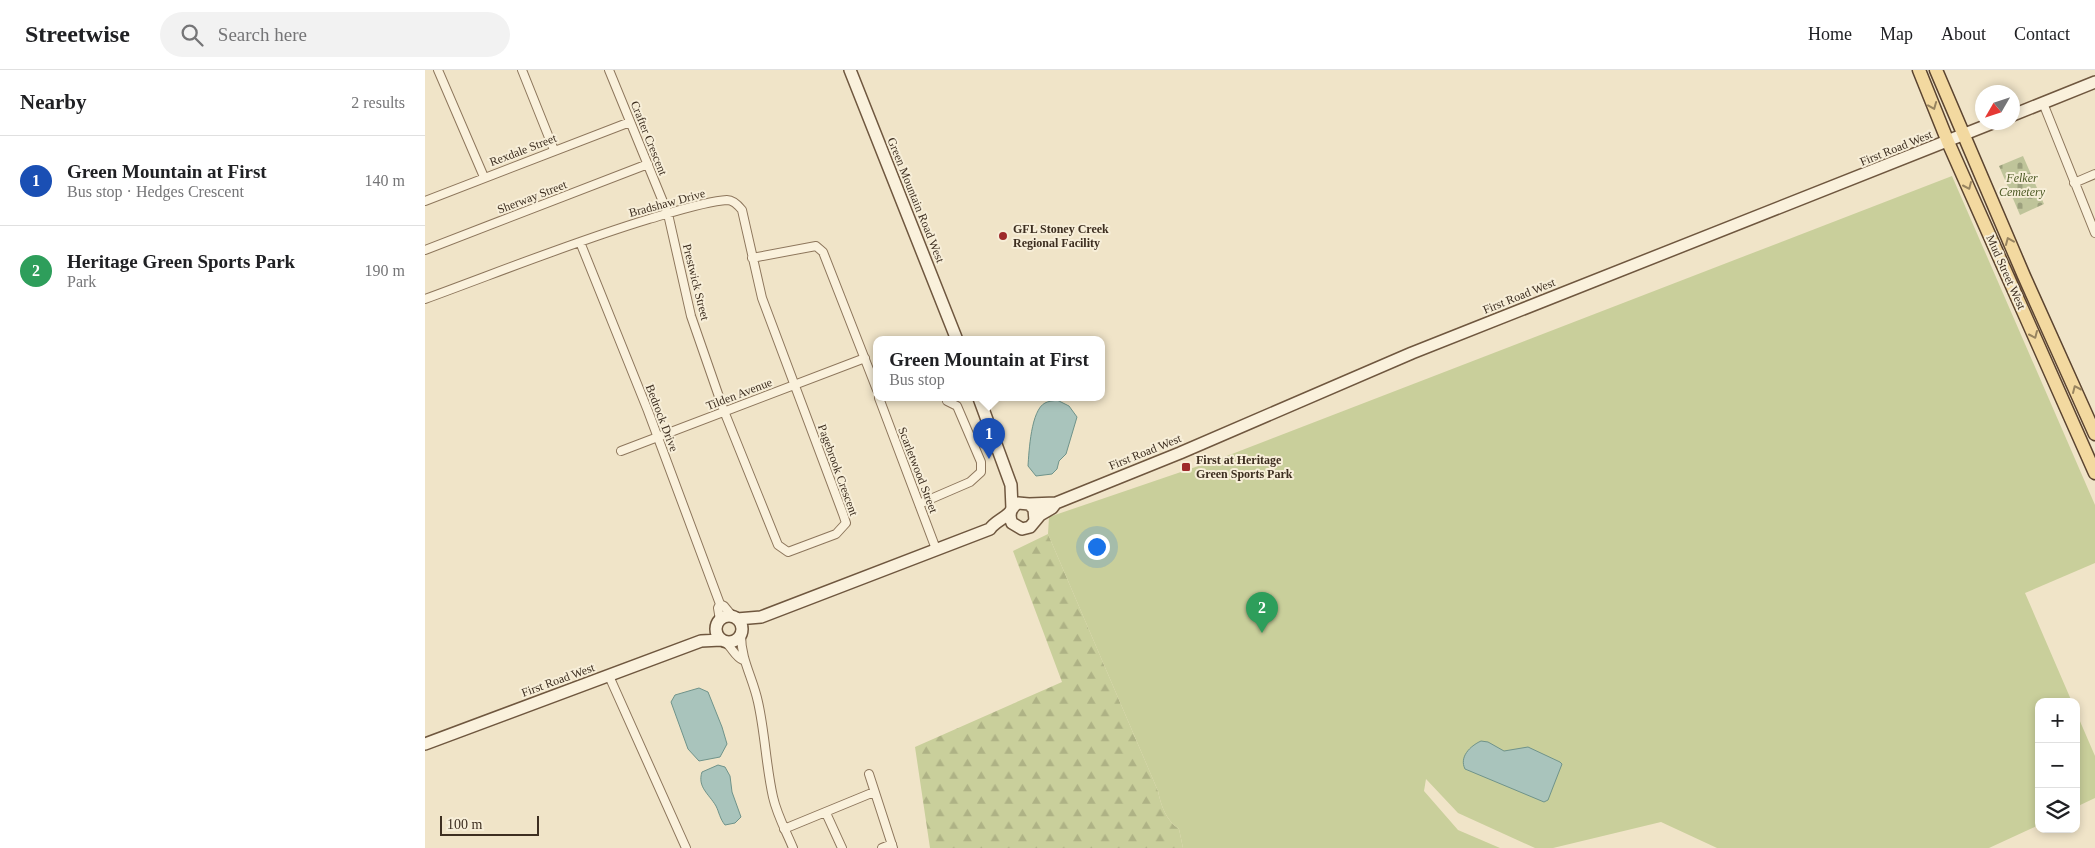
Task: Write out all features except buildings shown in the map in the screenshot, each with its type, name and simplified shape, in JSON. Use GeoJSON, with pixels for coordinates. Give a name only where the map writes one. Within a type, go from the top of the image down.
{"type":"FeatureCollection","features":[{"type":"Feature","properties":{"kind":"main road","name":"Mud Street West"},"geometry":{"type":"LineString","coordinates":[[1919,70],[1948,142],[2095,473]]}},
{"type":"Feature","properties":{"kind":"main road","name":"Mud Street West"},"geometry":{"type":"LineString","coordinates":[[1936,70],[1963,136],[2095,434]]}},
{"type":"Feature","properties":{"kind":"street"},"geometry":{"type":"LineString","coordinates":[[438,70],[484,177]]}},
{"type":"Feature","properties":{"kind":"street"},"geometry":{"type":"LineString","coordinates":[[522,70],[554,150]]}},
{"type":"Feature","properties":{"kind":"street","name":"Crafter Crescent"},"geometry":{"type":"LineString","coordinates":[[609,70],[668,214]]}},
{"type":"Feature","properties":{"kind":"street","name":"Green Mountain Road West"},"geometry":{"type":"LineString","coordinates":[[850,70],[955,336]]}},
{"type":"Feature","properties":{"kind":"street"},"geometry":{"type":"LineString","coordinates":[[2020,112],[2095,82]]}},
{"type":"Feature","properties":{"kind":"street"},"geometry":{"type":"LineString","coordinates":[[2043,103],[2095,233]]}},
{"type":"Feature","properties":{"kind":"street","name":"Rexdale Street"},"geometry":{"type":"LineString","coordinates":[[425,201],[630,122]]}},
{"type":"Feature","properties":{"kind":"street","name":"First Road West"},"geometry":{"type":"LineString","coordinates":[[1027,503],[1056,503],[1180,453],[1412,354],[1977,130]]}},
{"type":"Feature","properties":{"kind":"street","name":"Sherway Street"},"geometry":{"type":"LineString","coordinates":[[425,250],[648,164]]}},
{"type":"Feature","properties":{"kind":"street"},"geometry":{"type":"LineString","coordinates":[[2075,183],[2095,174]]}},
{"type":"Feature","properties":{"kind":"street","name":"Bradshaw Drive"},"geometry":{"type":"LineString","coordinates":[[425,299],[580,242],[668,214],[729,200],[738,205],[742,210],[751,258],[762,298],[795,384]]}},
{"type":"Feature","properties":{"kind":"street","name":"Prestwick Street"},"geometry":{"type":"LineString","coordinates":[[668,214],[691,316],[724,411]]}},
{"type":"Feature","properties":{"kind":"street","name":"Bedrock Drive"},"geometry":{"type":"LineString","coordinates":[[580,242],[658,438],[720,604],[718,624]]}},
{"type":"Feature","properties":{"kind":"street"},"geometry":{"type":"LineString","coordinates":[[751,258],[816,246],[823,252],[873,379]]}},
{"type":"Feature","properties":{"kind":"street","name":"Tilden Avenue"},"geometry":{"type":"LineString","coordinates":[[621,452],[865,358]]}},
{"type":"Feature","properties":{"kind":"street","name":"Pagebrook Crescent"},"geometry":{"type":"LineString","coordinates":[[724,411],[778,546],[789,552],[836,534],[846,523],[795,384]]}},
{"type":"Feature","properties":{"kind":"street","name":"Scarletwood Street"},"geometry":{"type":"LineString","coordinates":[[883,401],[936,550]]}},
{"type":"Feature","properties":{"kind":"street"},"geometry":{"type":"LineString","coordinates":[[919,504],[970,482],[981,472],[981,462],[957,406],[947,401]]}},
{"type":"Feature","properties":{"kind":"street"},"geometry":{"type":"LineString","coordinates":[[980,401],[1011,485],[1011,520],[1015,526],[1026,528],[1035,521],[1035,509],[1011,485]]}},
{"type":"Feature","properties":{"kind":"street"},"geometry":{"type":"LineString","coordinates":[[1011,510],[1017,504],[1027,503]]}},
{"type":"Feature","properties":{"kind":"street","name":"First Road West"},"geometry":{"type":"LineString","coordinates":[[1035,521],[1056,503]]}},
{"type":"Feature","properties":{"kind":"street","name":"First Road West"},"geometry":{"type":"LineString","coordinates":[[989,529],[992,524],[1005,518],[1011,510]]}},
{"type":"Feature","properties":{"kind":"street","name":"First Road West"},"geometry":{"type":"LineString","coordinates":[[701,641],[703,637],[729,616],[735,618],[761,617],[989,529],[996,530],[1015,526]]}},
{"type":"Feature","properties":{"kind":"street","name":"Bedrock Drive"},"geometry":{"type":"LineString","coordinates":[[720,604],[725,606],[735,618]]}},
{"type":"Feature","properties":{"kind":"street","name":"First Road West"},"geometry":{"type":"LineString","coordinates":[[425,744],[701,641],[735,642],[742,633],[761,617]]}},
{"type":"Feature","properties":{"kind":"street"},"geometry":{"type":"LineString","coordinates":[[735,618],[742,626],[743,660],[755,690],[761,714],[769,776],[778,816],[793,848]]}},
{"type":"Feature","properties":{"kind":"street"},"geometry":{"type":"LineString","coordinates":[[718,624],[718,637],[743,660]]}},
{"type":"Feature","properties":{"kind":"street"},"geometry":{"type":"LineString","coordinates":[[609,676],[686,848]]}},
{"type":"Feature","properties":{"kind":"street"},"geometry":{"type":"LineString","coordinates":[[869,774],[892,846],[882,848]]}},
{"type":"Feature","properties":{"kind":"street"},"geometry":{"type":"LineString","coordinates":[[784,829],[874,792]]}},
{"type":"Feature","properties":{"kind":"street"},"geometry":{"type":"LineString","coordinates":[[825,813],[841,848]]}},
{"type":"Feature","properties":{"kind":"green space","name":"Felker Cemetery"},"geometry":{"type":"Polygon","coordinates":[[[2023,156],[2044,204],[2020,215],[1999,166],[2023,156]]]}},
{"type":"Feature","properties":{"kind":"green space"},"geometry":{"type":"Polygon","coordinates":[[[1952,176],[2095,505],[2095,563],[2025,593],[2070,698],[2035,698],[2035,827],[1989,848],[1717,848],[1661,822],[1553,848],[1535,848],[1458,813],[1426,779],[1424,791],[1458,830],[1500,848],[1183,848],[1179,829],[1165,812],[1158,791],[1048,534],[1049,517],[1219,459],[1952,176]]]}},
{"type":"Feature","properties":{"kind":"green space"},"geometry":{"type":"Polygon","coordinates":[[[1048,534],[1158,791],[1165,812],[1179,829],[1183,848],[930,848],[915,747],[1062,682],[1013,551],[1048,534]]]}},
{"type":"Feature","properties":{"kind":"green space"},"geometry":{"type":"Polygon","coordinates":[[[2080,721],[2095,756],[2095,798],[2080,805],[2080,721]]]}},
{"type":"Feature","properties":{"kind":"water"},"geometry":{"type":"Polygon","coordinates":[[[1059,401],[1069,406],[1077,417],[1066,454],[1059,461],[1057,469],[1052,474],[1036,476],[1028,466],[1030,441],[1037,414],[1040,407],[1046,402],[1059,401]]]}},
{"type":"Feature","properties":{"kind":"water"},"geometry":{"type":"Polygon","coordinates":[[[699,688],[708,692],[727,744],[720,757],[699,761],[688,749],[671,702],[675,695],[699,688]]]}},
{"type":"Feature","properties":{"kind":"water"},"geometry":{"type":"Polygon","coordinates":[[[1481,741],[1488,742],[1504,751],[1528,747],[1560,762],[1562,764],[1548,800],[1544,802],[1465,769],[1463,760],[1467,752],[1481,741]]]}},
{"type":"Feature","properties":{"kind":"water"},"geometry":{"type":"Polygon","coordinates":[[[718,765],[725,767],[730,776],[732,792],[741,817],[735,823],[725,825],[716,806],[702,786],[702,772],[718,765]]]}},
{"type":"Feature","properties":{"kind":"place","name":"GFL Stoney Creek Regional Facility"},"geometry":{"type":"Point","coordinates":[1003,236]}},
{"type":"Feature","properties":{"kind":"place","name":"Green Mountain at First"},"geometry":{"type":"Point","coordinates":[989,459]}},
{"type":"Feature","properties":{"kind":"place","name":"First at Heritage Green Sports Park"},"geometry":{"type":"Point","coordinates":[1186,467]}},
{"type":"Feature","properties":{"kind":"place","name":"Heritage Green Sports Park"},"geometry":{"type":"Point","coordinates":[1262,633]}}]}
